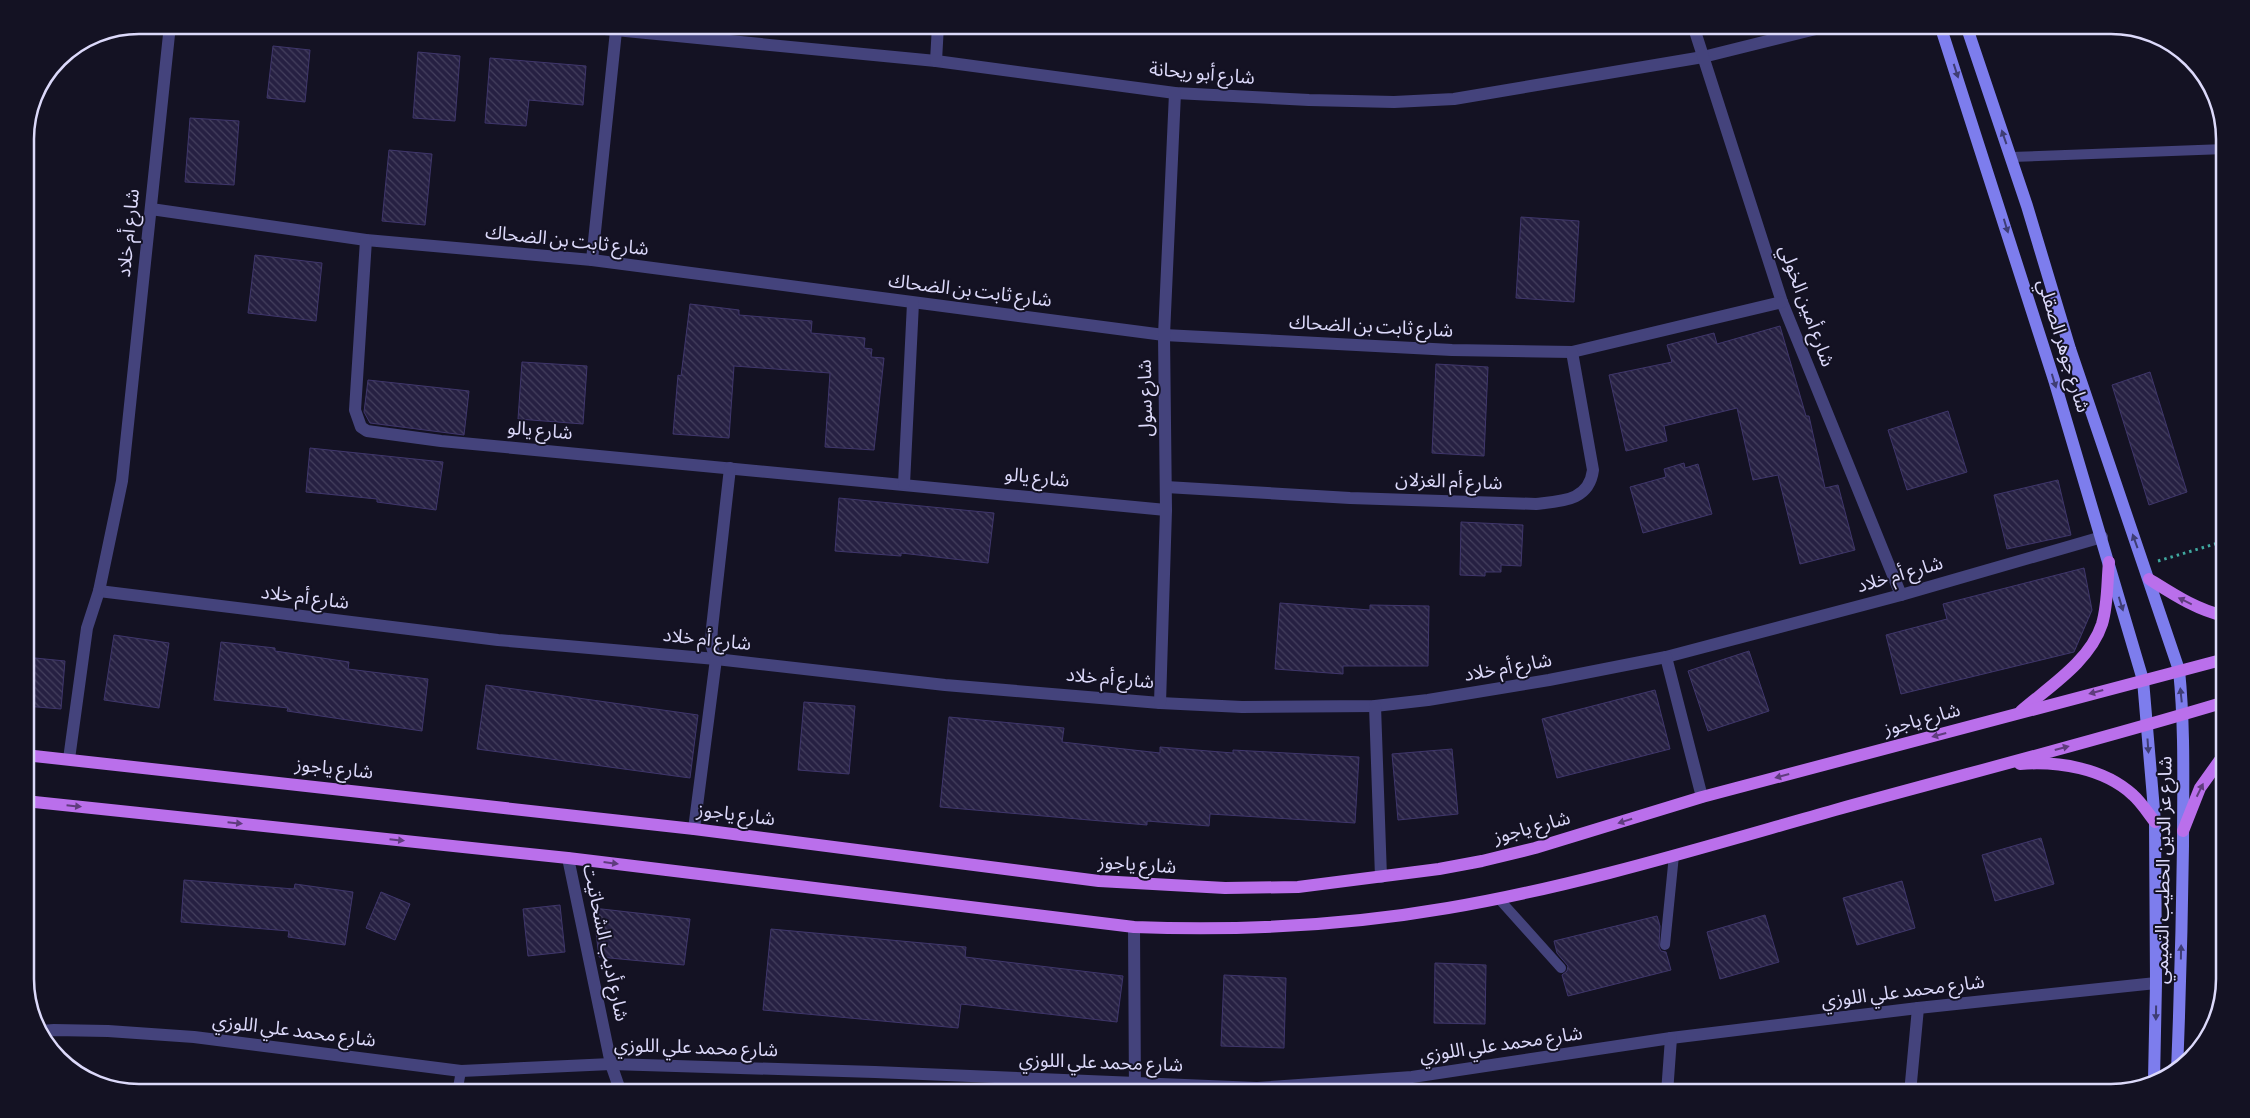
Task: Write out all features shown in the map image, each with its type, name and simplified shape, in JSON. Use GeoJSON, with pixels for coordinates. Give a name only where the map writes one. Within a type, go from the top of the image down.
{"type":"FeatureCollection","features":[{"type":"Feature","properties":{"kind":"main road"},"geometry":{"type":"LineString","coordinates":[[2018,714],[2082,658],[2092,646],[2103,621],[2109,562]]}},
{"type":"Feature","properties":{"kind":"main road"},"geometry":{"type":"LineString","coordinates":[[2148,579],[2182,600],[2216,614]]}},
{"type":"Feature","properties":{"kind":"main road","name":"شارع ياجوز"},"geometry":{"type":"LineString","coordinates":[[34,756],[694,829],[1099,881],[1225,888],[1298,887],[1381,877],[1482,861],[1535,848],[1702,797],[2216,661]]}},
{"type":"Feature","properties":{"kind":"main road"},"geometry":{"type":"LineString","coordinates":[[34,802],[568,858],[1134,927],[1195,929],[1261,928],[1397,916],[1499,899],[1674,855],[2216,705]]}},
{"type":"Feature","properties":{"kind":"main road"},"geometry":{"type":"LineString","coordinates":[[1998,765],[2032,763],[2059,765],[2097,774],[2116,783],[2133,795],[2155,822]]}},
{"type":"Feature","properties":{"kind":"main road"},"geometry":{"type":"LineString","coordinates":[[2183,831],[2200,788],[2216,766]]}},
{"type":"Feature","properties":{"kind":"street","name":"شارع أم خلاد"},"geometry":{"type":"LineString","coordinates":[[69,759],[87,628],[99,592],[122,481],[169,34]]}},
{"type":"Feature","properties":{"kind":"street"},"geometry":{"type":"LineString","coordinates":[[592,260],[616,34]]}},
{"type":"Feature","properties":{"kind":"street","name":"شارع أبو ريحانة"},"geometry":{"type":"LineString","coordinates":[[648,34],[936,61],[1175,93],[1394,102],[1454,99],[1703,57],[1796,34]]}},
{"type":"Feature","properties":{"kind":"street"},"geometry":{"type":"LineString","coordinates":[[936,61],[938,34]]}},
{"type":"Feature","properties":{"kind":"street","name":"شارع أمين الخولي"},"geometry":{"type":"LineString","coordinates":[[1696,34],[1782,302],[1901,595]]}},
{"type":"Feature","properties":{"kind":"street","name":"شارع جوهر الصقلي"},"geometry":{"type":"LineString","coordinates":[[1943,34],[1998,202],[2102,536],[2143,680]]}},
{"type":"Feature","properties":{"kind":"street","name":"شارع جوهر الصقلي"},"geometry":{"type":"LineString","coordinates":[[1969,34],[2011,157],[2070,349],[2178,670]]}},
{"type":"Feature","properties":{"kind":"street","name":"شارع سول"},"geometry":{"type":"LineString","coordinates":[[1160,702],[1166,510],[1164,335],[1175,93]]}},
{"type":"Feature","properties":{"kind":"street","name":"شارع ثابت بن الضحاك"},"geometry":{"type":"LineString","coordinates":[[151,209],[366,240],[592,260],[1164,335],[1425,348],[1572,352],[1782,302]]}},
{"type":"Feature","properties":{"kind":"street","name":"شارع يالو"},"geometry":{"type":"LineString","coordinates":[[366,240],[355,410],[360,427],[376,433],[441,441],[1166,510]]}},
{"type":"Feature","properties":{"kind":"street"},"geometry":{"type":"LineString","coordinates":[[904,484],[913,303]]}},
{"type":"Feature","properties":{"kind":"street","name":"شارع أم الغزلان"},"geometry":{"type":"LineString","coordinates":[[1166,487],[1341,498],[1536,504],[1560,502],[1576,497],[1587,489],[1592,480],[1593,470],[1572,352]]}},
{"type":"Feature","properties":{"kind":"street"},"geometry":{"type":"LineString","coordinates":[[694,829],[716,659],[712,644],[712,628],[730,468]]}},
{"type":"Feature","properties":{"kind":"street","name":"شارع أم خلاد"},"geometry":{"type":"LineString","coordinates":[[99,592],[498,640],[716,659],[945,685],[1242,707],[1375,706],[1428,700],[1521,685],[1666,657],[1901,595],[2102,536]]}},
{"type":"Feature","properties":{"kind":"street"},"geometry":{"type":"LineString","coordinates":[[1666,657],[1702,797]]}},
{"type":"Feature","properties":{"kind":"street","name":"شارع عز الدين الخطيب التميمي"},"geometry":{"type":"LineString","coordinates":[[2178,670],[2183,715],[2183,831],[2181,986],[2178,1060]]}},
{"type":"Feature","properties":{"kind":"street","name":"شارع عز الدين الخطيب التميمي"},"geometry":{"type":"LineString","coordinates":[[2143,680],[2155,822],[2156,983],[2154,1075]]}},
{"type":"Feature","properties":{"kind":"street"},"geometry":{"type":"LineString","coordinates":[[1375,706],[1381,877]]}},
{"type":"Feature","properties":{"kind":"street","name":"شارع أديب الشحاتيت"},"geometry":{"type":"LineString","coordinates":[[568,858],[611,1064],[618,1084]]}},
{"type":"Feature","properties":{"kind":"street"},"geometry":{"type":"LineString","coordinates":[[1134,927],[1135,1084]]}},
{"type":"Feature","properties":{"kind":"street","name":"شارع محمد علي اللوزي"},"geometry":{"type":"LineString","coordinates":[[1316,1084],[1412,1077],[1672,1038],[1918,1008],[2156,983]]}},
{"type":"Feature","properties":{"kind":"street"},"geometry":{"type":"LineString","coordinates":[[1911,1084],[1918,1008]]}},
{"type":"Feature","properties":{"kind":"street","name":"شارع محمد علي اللوزي"},"geometry":{"type":"LineString","coordinates":[[47,1030],[108,1031],[194,1037],[461,1071],[611,1064],[865,1072],[1068,1084]]}},
{"type":"Feature","properties":{"kind":"street"},"geometry":{"type":"LineString","coordinates":[[1668,1084],[1672,1038]]}},
{"type":"Feature","properties":{"kind":"lane"},"geometry":{"type":"LineString","coordinates":[[2011,157],[2216,148]]}},
{"type":"Feature","properties":{"kind":"lane"},"geometry":{"type":"LineString","coordinates":[[1665,945],[1674,855]]}},
{"type":"Feature","properties":{"kind":"lane"},"geometry":{"type":"LineString","coordinates":[[1499,899],[1561,968]]}},
{"type":"Feature","properties":{"kind":"lane"},"geometry":{"type":"LineString","coordinates":[[459,1084],[461,1071]]}},
{"type":"Feature","properties":{"kind":"path"},"geometry":{"type":"LineString","coordinates":[[2144,565],[2216,544]]}},
{"type":"Feature","properties":{"kind":"building"},"geometry":{"type":"Polygon","coordinates":[[[273,46],[310,50],[305,102],[267,98],[273,46]]]}},
{"type":"Feature","properties":{"kind":"building"},"geometry":{"type":"Polygon","coordinates":[[[418,52],[460,56],[455,121],[413,118],[418,52]]]}},
{"type":"Feature","properties":{"kind":"building"},"geometry":{"type":"Polygon","coordinates":[[[490,58],[586,66],[583,105],[529,100],[526,126],[485,123],[490,58]]]}},
{"type":"Feature","properties":{"kind":"building"},"geometry":{"type":"Polygon","coordinates":[[[190,118],[239,121],[234,185],[185,182],[190,118]]]}},
{"type":"Feature","properties":{"kind":"building"},"geometry":{"type":"Polygon","coordinates":[[[389,150],[432,154],[425,225],[382,221],[389,150]]]}},
{"type":"Feature","properties":{"kind":"building"},"geometry":{"type":"Polygon","coordinates":[[[1521,217],[1579,221],[1574,302],[1516,298],[1521,217]]]}},
{"type":"Feature","properties":{"kind":"building"},"geometry":{"type":"Polygon","coordinates":[[[255,255],[322,263],[316,321],[248,313],[255,255]]]}},
{"type":"Feature","properties":{"kind":"building"},"geometry":{"type":"Polygon","coordinates":[[[690,304],[739,310],[739,315],[812,321],[811,333],[865,338],[864,348],[872,349],[871,357],[884,358],[874,450],[825,447],[830,373],[734,366],[729,438],[673,434],[678,375],[681,376],[690,304]]]}},
{"type":"Feature","properties":{"kind":"building"},"geometry":{"type":"Polygon","coordinates":[[[1780,326],[1806,416],[1809,416],[1825,488],[1838,485],[1855,550],[1800,564],[1778,475],[1753,480],[1737,408],[1664,426],[1667,441],[1626,451],[1609,375],[1672,362],[1667,345],[1714,333],[1717,344],[1780,326]]]}},
{"type":"Feature","properties":{"kind":"building"},"geometry":{"type":"Polygon","coordinates":[[[522,362],[587,366],[583,424],[518,419],[522,362]]]}},
{"type":"Feature","properties":{"kind":"building"},"geometry":{"type":"Polygon","coordinates":[[[1436,364],[1488,367],[1484,456],[1432,453],[1436,364]]]}},
{"type":"Feature","properties":{"kind":"building"},"geometry":{"type":"Polygon","coordinates":[[[2150,372],[2187,492],[2149,505],[2112,385],[2150,372]]]}},
{"type":"Feature","properties":{"kind":"building"},"geometry":{"type":"Polygon","coordinates":[[[368,380],[469,391],[464,435],[370,423],[364,412],[368,380]]]}},
{"type":"Feature","properties":{"kind":"building"},"geometry":{"type":"Polygon","coordinates":[[[1948,411],[1967,472],[1907,490],[1888,430],[1948,411]]]}},
{"type":"Feature","properties":{"kind":"building"},"geometry":{"type":"Polygon","coordinates":[[[310,448],[443,462],[436,510],[377,502],[377,499],[306,492],[310,448]]]}},
{"type":"Feature","properties":{"kind":"building"},"geometry":{"type":"Polygon","coordinates":[[[1684,463],[1685,468],[1698,464],[1712,514],[1643,533],[1630,487],[1666,477],[1664,469],[1684,463]]]}},
{"type":"Feature","properties":{"kind":"building"},"geometry":{"type":"Polygon","coordinates":[[[2058,480],[2071,535],[2007,549],[1994,495],[2058,480]]]}},
{"type":"Feature","properties":{"kind":"building"},"geometry":{"type":"Polygon","coordinates":[[[839,498],[994,513],[988,563],[901,553],[901,556],[835,551],[839,498]]]}},
{"type":"Feature","properties":{"kind":"building"},"geometry":{"type":"Polygon","coordinates":[[[1461,522],[1523,525],[1521,566],[1501,565],[1501,572],[1485,572],[1485,576],[1460,575],[1461,522]]]}},
{"type":"Feature","properties":{"kind":"building"},"geometry":{"type":"Polygon","coordinates":[[[2084,568],[2092,610],[2074,652],[1901,694],[1886,635],[1947,619],[1943,604],[2084,568]]]}},
{"type":"Feature","properties":{"kind":"building"},"geometry":{"type":"Polygon","coordinates":[[[1280,603],[1370,610],[1370,605],[1429,606],[1428,666],[1343,666],[1343,674],[1275,669],[1280,603]]]}},
{"type":"Feature","properties":{"kind":"building"},"geometry":{"type":"Polygon","coordinates":[[[114,635],[169,643],[159,708],[104,700],[114,635]]]}},
{"type":"Feature","properties":{"kind":"building"},"geometry":{"type":"Polygon","coordinates":[[[221,642],[275,648],[275,651],[349,662],[348,669],[428,679],[422,731],[287,711],[288,708],[214,700],[221,642]]]}},
{"type":"Feature","properties":{"kind":"building"},"geometry":{"type":"Polygon","coordinates":[[[1749,651],[1769,711],[1708,731],[1688,671],[1749,651]]]}},
{"type":"Feature","properties":{"kind":"building"},"geometry":{"type":"Polygon","coordinates":[[[34,658],[65,661],[61,709],[34,707],[34,658]]]}},
{"type":"Feature","properties":{"kind":"building"},"geometry":{"type":"Polygon","coordinates":[[[486,685],[698,715],[690,778],[477,749],[486,685]]]}},
{"type":"Feature","properties":{"kind":"building"},"geometry":{"type":"Polygon","coordinates":[[[1655,690],[1670,749],[1557,778],[1542,719],[1655,690]]]}},
{"type":"Feature","properties":{"kind":"building"},"geometry":{"type":"Polygon","coordinates":[[[804,702],[855,706],[849,774],[798,770],[804,702]]]}},
{"type":"Feature","properties":{"kind":"building"},"geometry":{"type":"Polygon","coordinates":[[[949,717],[1064,728],[1062,742],[1160,753],[1160,747],[1233,753],[1233,750],[1359,757],[1355,823],[1210,814],[1209,826],[1147,821],[1147,825],[940,807],[949,717]]]}},
{"type":"Feature","properties":{"kind":"building"},"geometry":{"type":"Polygon","coordinates":[[[1452,749],[1458,814],[1398,820],[1392,754],[1452,749]]]}},
{"type":"Feature","properties":{"kind":"building"},"geometry":{"type":"Polygon","coordinates":[[[2041,838],[2054,884],[1995,901],[1982,855],[2041,838]]]}},
{"type":"Feature","properties":{"kind":"building"},"geometry":{"type":"Polygon","coordinates":[[[184,880],[294,889],[295,884],[353,892],[345,945],[288,937],[289,931],[181,922],[184,880]]]}},
{"type":"Feature","properties":{"kind":"building"},"geometry":{"type":"Polygon","coordinates":[[[1902,881],[1915,928],[1857,945],[1843,898],[1902,881]]]}},
{"type":"Feature","properties":{"kind":"building"},"geometry":{"type":"Polygon","coordinates":[[[381,892],[410,904],[395,940],[366,928],[381,892]]]}},
{"type":"Feature","properties":{"kind":"building"},"geometry":{"type":"Polygon","coordinates":[[[560,905],[565,952],[528,956],[523,909],[560,905]]]}},
{"type":"Feature","properties":{"kind":"building"},"geometry":{"type":"Polygon","coordinates":[[[593,908],[690,919],[684,965],[599,957],[593,908]]]}},
{"type":"Feature","properties":{"kind":"building"},"geometry":{"type":"Polygon","coordinates":[[[1765,915],[1779,962],[1720,979],[1707,932],[1765,915]]]}},
{"type":"Feature","properties":{"kind":"building"},"geometry":{"type":"Polygon","coordinates":[[[1657,916],[1660,926],[1659,947],[1661,951],[1666,952],[1671,970],[1568,996],[1562,975],[1567,971],[1568,966],[1557,953],[1554,941],[1657,916]]]}},
{"type":"Feature","properties":{"kind":"building"},"geometry":{"type":"Polygon","coordinates":[[[771,929],[966,947],[965,957],[1123,976],[1117,1022],[961,1004],[958,1028],[763,1010],[771,929]]]}},
{"type":"Feature","properties":{"kind":"building"},"geometry":{"type":"Polygon","coordinates":[[[1435,963],[1486,965],[1485,1024],[1434,1023],[1435,963]]]}},
{"type":"Feature","properties":{"kind":"building"},"geometry":{"type":"Polygon","coordinates":[[[1224,975],[1286,978],[1284,1048],[1221,1046],[1224,975]]]}}]}
